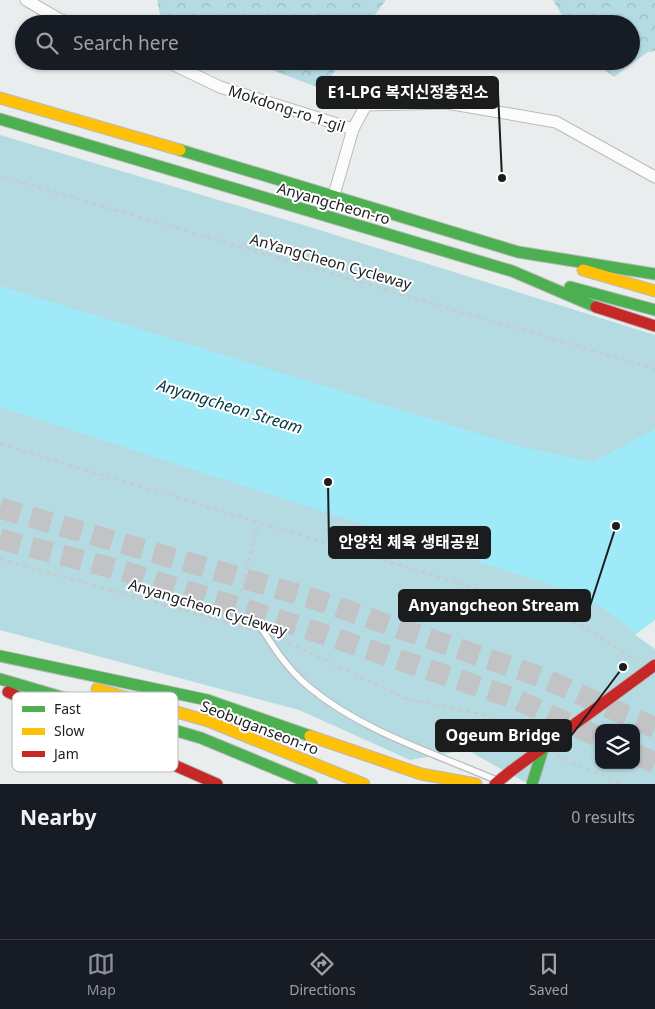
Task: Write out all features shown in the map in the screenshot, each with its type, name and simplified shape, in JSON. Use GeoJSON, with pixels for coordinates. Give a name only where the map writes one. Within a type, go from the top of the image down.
{"type":"FeatureCollection","features":[{"type":"Feature","properties":{"kind":"main road","name":"Anyangcheon-ro"},"geometry":{"type":"LineString","coordinates":[[0,98],[334,194],[518,252],[655,274]]}},
{"type":"Feature","properties":{"kind":"main road","name":"Anyangcheon-ro"},"geometry":{"type":"LineString","coordinates":[[0,119],[512,271],[607,312],[655,326]]}},
{"type":"Feature","properties":{"kind":"main road"},"geometry":{"type":"LineString","coordinates":[[518,252],[655,292]]}},
{"type":"Feature","properties":{"kind":"main road"},"geometry":{"type":"LineString","coordinates":[[512,271],[655,310]]}},
{"type":"Feature","properties":{"kind":"main road"},"geometry":{"type":"LineString","coordinates":[[0,656],[169,692]]}},
{"type":"Feature","properties":{"kind":"main road","name":"Seobuganseon-ro"},"geometry":{"type":"LineString","coordinates":[[0,660],[109,692]]}},
{"type":"Feature","properties":{"kind":"main road"},"geometry":{"type":"LineString","coordinates":[[496,782],[655,665]]}},
{"type":"Feature","properties":{"kind":"main road","name":"Seobuganseon-ro"},"geometry":{"type":"LineString","coordinates":[[0,679],[45,692]]}},
{"type":"Feature","properties":{"kind":"main road"},"geometry":{"type":"LineString","coordinates":[[0,688],[12,693]]}},
{"type":"Feature","properties":{"kind":"main road"},"geometry":{"type":"LineString","coordinates":[[178,694],[206,700],[434,784]]}},
{"type":"Feature","properties":{"kind":"main road","name":"Seobuganseon-ro"},"geometry":{"type":"LineString","coordinates":[[178,712],[208,721],[364,784]]}},
{"type":"Feature","properties":{"kind":"main road","name":"Seobuganseon-ro"},"geometry":{"type":"LineString","coordinates":[[178,731],[202,738],[312,784]]}},
{"type":"Feature","properties":{"kind":"main road"},"geometry":{"type":"LineString","coordinates":[[532,784],[535,769],[544,748]]}},
{"type":"Feature","properties":{"kind":"main road"},"geometry":{"type":"LineString","coordinates":[[178,767],[217,784]]}},
{"type":"Feature","properties":{"kind":"main road"},"geometry":{"type":"LineString","coordinates":[[421,779],[476,784]]}},
{"type":"Feature","properties":{"kind":"street"},"geometry":{"type":"LineString","coordinates":[[26,0],[52,15]]}},
{"type":"Feature","properties":{"kind":"street","name":"Mokdong-ro 1-gil"},"geometry":{"type":"LineString","coordinates":[[185,70],[220,86],[353,129]]}},
{"type":"Feature","properties":{"kind":"street","name":"Mokdong-ro 1-gil"},"geometry":{"type":"LineString","coordinates":[[334,194],[353,129],[366,105],[446,103],[556,122],[655,177]]}},
{"type":"Feature","properties":{"kind":"lane"},"geometry":{"type":"LineString","coordinates":[[257,621],[276,652],[308,686],[351,718],[496,782]]}},
{"type":"Feature","properties":{"kind":"path","name":"AnYangCheon Cycleway"},"geometry":{"type":"LineString","coordinates":[[0,176],[655,369]]}},
{"type":"Feature","properties":{"kind":"path"},"geometry":{"type":"LineString","coordinates":[[0,444],[545,609],[589,630],[641,665]]}},
{"type":"Feature","properties":{"kind":"path"},"geometry":{"type":"LineString","coordinates":[[233,624],[258,522]]}},
{"type":"Feature","properties":{"kind":"path","name":"Anyangcheon Cycleway"},"geometry":{"type":"LineString","coordinates":[[0,559],[264,633],[404,698],[481,714],[569,763],[623,784]]}},
{"type":"Feature","properties":{"kind":"green space"},"geometry":{"type":"Polygon","coordinates":[[[157,0],[386,0],[375,15],[160,15],[157,0]]]}},
{"type":"Feature","properties":{"kind":"green space"},"geometry":{"type":"Polygon","coordinates":[[[553,0],[655,0],[655,51],[648,52],[640,58],[640,15],[562,15],[553,0]]]}},
{"type":"Feature","properties":{"kind":"green space"},"geometry":{"type":"Polygon","coordinates":[[[272,70],[336,70],[322,89],[272,70]]]}},
{"type":"Feature","properties":{"kind":"green space"},"geometry":{"type":"Polygon","coordinates":[[[605,70],[624,70],[614,77],[605,70]]]}},
{"type":"Feature","properties":{"kind":"green space"},"geometry":{"type":"Polygon","coordinates":[[[0,135],[310,227],[655,335],[655,784],[528,784],[467,750],[410,760],[299,710],[0,630],[0,135]]]}},
{"type":"Feature","properties":{"kind":"water"},"geometry":{"type":"Polygon","coordinates":[[[0,286],[518,446],[593,462],[655,429],[655,647],[603,608],[573,592],[0,407],[0,286]]]}},
{"type":"Feature","properties":{"kind":"pier"},"geometry":{"type":"Polygon","coordinates":[[[655,620],[655,649],[635,635],[655,620]]]}},
{"type":"Feature","properties":{"kind":"tunnel"},"geometry":{"type":"LineString","coordinates":[[0,508],[311,598],[541,677],[655,728]]}},
{"type":"Feature","properties":{"kind":"tunnel"},"geometry":{"type":"LineString","coordinates":[[0,539],[123,571],[299,626],[513,698],[595,735]]}},
{"type":"Feature","properties":{"kind":"tunnel"},"geometry":{"type":"LineString","coordinates":[[640,756],[655,763]]}},
{"type":"Feature","properties":{"kind":"traffic: fast"},"geometry":{"type":"LineString","coordinates":[[0,119],[512,271],[596,307]]}},
{"type":"Feature","properties":{"kind":"traffic: fast"},"geometry":{"type":"LineString","coordinates":[[180,150],[518,252],[655,274]]}},
{"type":"Feature","properties":{"kind":"traffic: fast"},"geometry":{"type":"LineString","coordinates":[[570,287],[655,310]]}},
{"type":"Feature","properties":{"kind":"traffic: fast"},"geometry":{"type":"LineString","coordinates":[[0,656],[169,692]]}},
{"type":"Feature","properties":{"kind":"traffic: fast"},"geometry":{"type":"LineString","coordinates":[[0,679],[44,692]]}},
{"type":"Feature","properties":{"kind":"traffic: fast"},"geometry":{"type":"LineString","coordinates":[[178,694],[207,700],[310,736]]}},
{"type":"Feature","properties":{"kind":"traffic: fast"},"geometry":{"type":"LineString","coordinates":[[178,731],[201,738],[312,784]]}},
{"type":"Feature","properties":{"kind":"traffic: fast"},"geometry":{"type":"LineString","coordinates":[[532,784],[544,746]]}},
{"type":"Feature","properties":{"kind":"traffic: slow"},"geometry":{"type":"LineString","coordinates":[[0,98],[180,150]]}},
{"type":"Feature","properties":{"kind":"traffic: slow"},"geometry":{"type":"LineString","coordinates":[[583,270],[655,291]]}},
{"type":"Feature","properties":{"kind":"traffic: slow"},"geometry":{"type":"LineString","coordinates":[[97,689],[107,692]]}},
{"type":"Feature","properties":{"kind":"traffic: slow"},"geometry":{"type":"LineString","coordinates":[[178,712],[208,721],[364,784]]}},
{"type":"Feature","properties":{"kind":"traffic: slow"},"geometry":{"type":"LineString","coordinates":[[310,736],[421,774],[476,784]]}},
{"type":"Feature","properties":{"kind":"traffic: jam"},"geometry":{"type":"LineString","coordinates":[[596,307],[655,326]]}},
{"type":"Feature","properties":{"kind":"traffic: jam"},"geometry":{"type":"LineString","coordinates":[[511,771],[655,665]]}},
{"type":"Feature","properties":{"kind":"traffic: jam"},"geometry":{"type":"LineString","coordinates":[[8,692],[12,694]]}},
{"type":"Feature","properties":{"kind":"traffic: jam"},"geometry":{"type":"LineString","coordinates":[[178,767],[217,784]]}},
{"type":"Feature","properties":{"kind":"traffic: jam"},"geometry":{"type":"LineString","coordinates":[[495,784],[511,771]]}},
{"type":"Feature","properties":{"kind":"place","name":"E1-LPG 복지신정충전소"},"geometry":{"type":"Point","coordinates":[502,178]}},
{"type":"Feature","properties":{"kind":"place","name":"안양천 체육 생태공원"},"geometry":{"type":"Point","coordinates":[328,482]}},
{"type":"Feature","properties":{"kind":"place","name":"Anyangcheon Stream"},"geometry":{"type":"Point","coordinates":[616,526]}},
{"type":"Feature","properties":{"kind":"place","name":"Ogeum Bridge"},"geometry":{"type":"Point","coordinates":[623,667]}}]}
